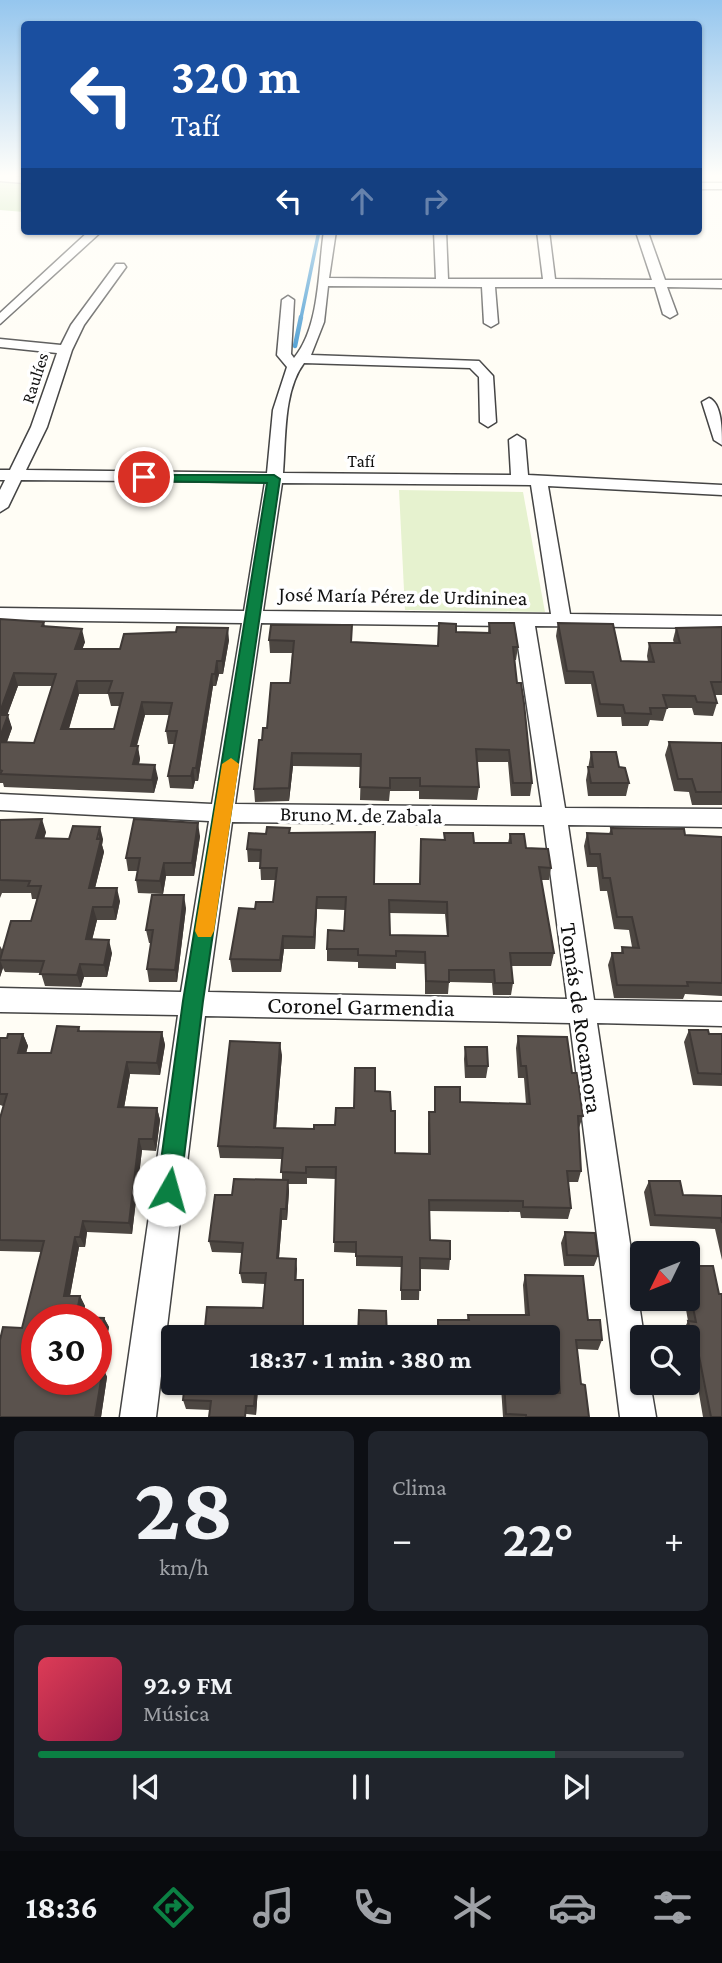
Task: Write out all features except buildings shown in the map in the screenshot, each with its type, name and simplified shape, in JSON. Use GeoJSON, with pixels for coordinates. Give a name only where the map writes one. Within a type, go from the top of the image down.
{"type":"FeatureCollection","features":[{"type":"Feature","properties":{"kind":"street"},"geometry":{"type":"LineString","coordinates":[[0,320],[86,240]]}},
{"type":"Feature","properties":{"kind":"street"},"geometry":{"type":"LineString","coordinates":[[138,1417],[193,1001],[274,479],[281,410],[317,322],[330,240]]}},
{"type":"Feature","properties":{"kind":"street"},"geometry":{"type":"LineString","coordinates":[[440,240],[442,281]]}},
{"type":"Feature","properties":{"kind":"street"},"geometry":{"type":"LineString","coordinates":[[544,240],[549,281]]}},
{"type":"Feature","properties":{"kind":"street"},"geometry":{"type":"LineString","coordinates":[[645,240],[670,314]]}},
{"type":"Feature","properties":{"kind":"street","name":"Raulíes"},"geometry":{"type":"LineString","coordinates":[[0,507],[7,475],[39,427],[65,350],[78,325],[120,267]]}},
{"type":"Feature","properties":{"kind":"street"},"geometry":{"type":"LineString","coordinates":[[488,281],[491,323]]}},
{"type":"Feature","properties":{"kind":"street"},"geometry":{"type":"LineString","coordinates":[[325,282],[549,281],[722,284]]}},
{"type":"Feature","properties":{"kind":"street"},"geometry":{"type":"LineString","coordinates":[[288,300],[284,355],[298,363],[474,364],[482,369],[486,376],[488,422]]}},
{"type":"Feature","properties":{"kind":"street"},"geometry":{"type":"LineString","coordinates":[[0,343],[65,350]]}},
{"type":"Feature","properties":{"kind":"street"},"geometry":{"type":"LineString","coordinates":[[709,402],[722,440]]}},
{"type":"Feature","properties":{"kind":"street"},"geometry":{"type":"LineString","coordinates":[[517,440],[520,481]]}},
{"type":"Feature","properties":{"kind":"street","name":"Tafí"},"geometry":{"type":"LineString","coordinates":[[7,475],[520,481],[722,490]]}},
{"type":"Feature","properties":{"kind":"street"},"geometry":{"type":"LineString","coordinates":[[539,482],[561,620]]}},
{"type":"Feature","properties":{"kind":"street","name":"José María Pérez de Urdininea"},"geometry":{"type":"LineString","coordinates":[[0,614],[722,622]]}},
{"type":"Feature","properties":{"kind":"street","name":"Tomás de Rocamora"},"geometry":{"type":"LineString","coordinates":[[524,620],[555,818],[638,1417]]}},
{"type":"Feature","properties":{"kind":"street","name":"Bruno M. de Zabala"},"geometry":{"type":"LineString","coordinates":[[0,802],[223,813],[722,818]]}},
{"type":"Feature","properties":{"kind":"street","name":"Coronel Garmendia"},"geometry":{"type":"LineString","coordinates":[[0,1000],[193,1001],[722,1014]]}},
{"type":"Feature","properties":{"kind":"green space"},"geometry":{"type":"Polygon","coordinates":[[[399,490],[523,492],[545,612],[405,610],[399,490]]]}},
{"type":"Feature","properties":{"kind":"waterway"},"geometry":{"type":"LineString","coordinates":[[301,318],[317,240]]}},
{"type":"Feature","properties":{"kind":"waterway"},"geometry":{"type":"LineString","coordinates":[[295,346],[301,317]]}},
{"type":"Feature","properties":{"kind":"slow traffic"},"geometry":{"type":"LineString","coordinates":[[204,931],[231,764]]}},
{"type":"Feature","properties":{"kind":"route"},"geometry":{"type":"LineString","coordinates":[[144,477],[274,479],[193,1001],[169,1190]]}}]}
